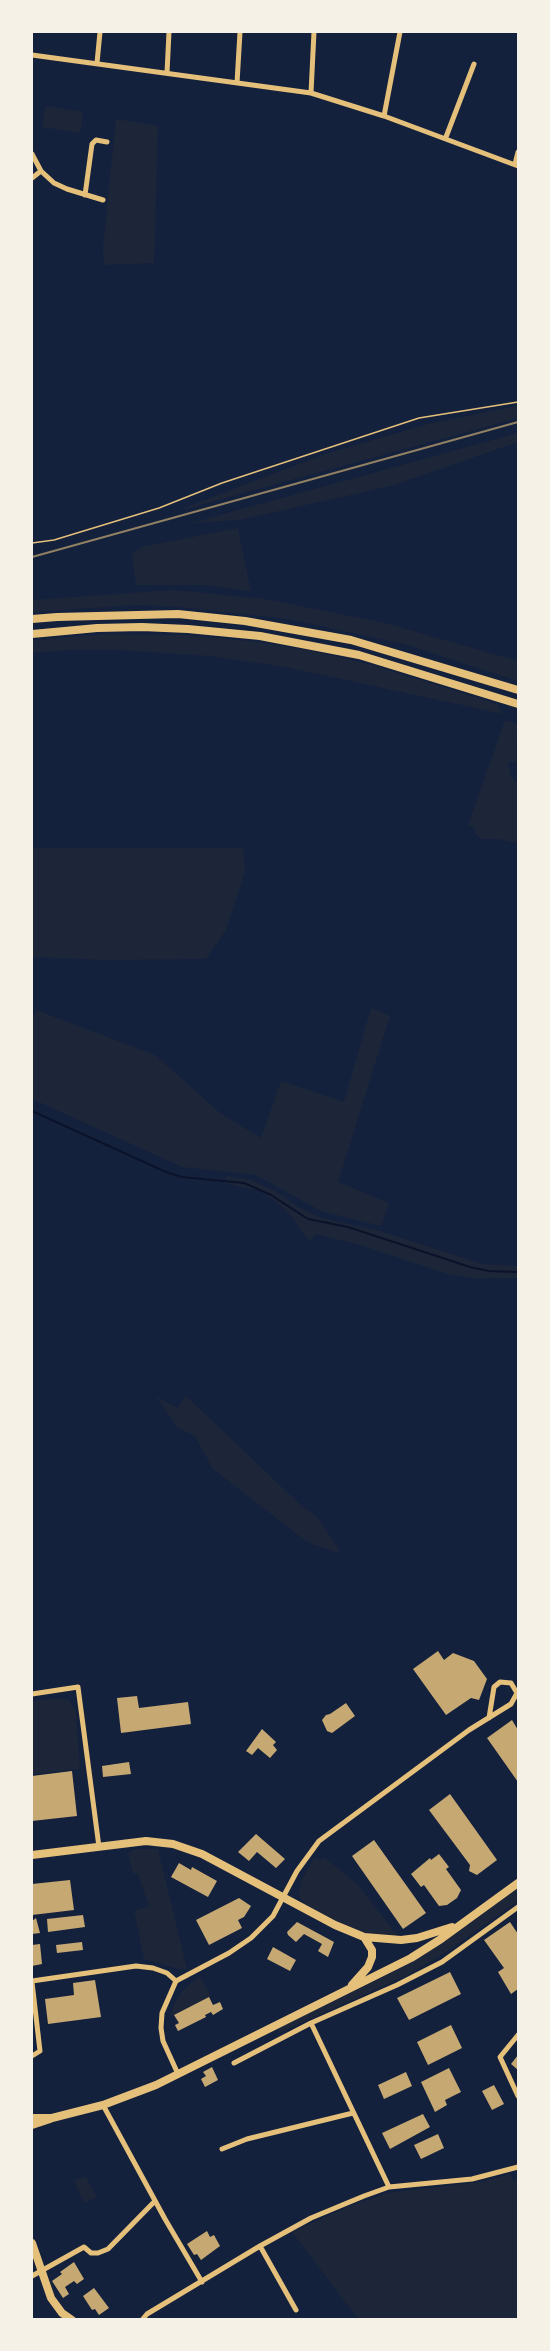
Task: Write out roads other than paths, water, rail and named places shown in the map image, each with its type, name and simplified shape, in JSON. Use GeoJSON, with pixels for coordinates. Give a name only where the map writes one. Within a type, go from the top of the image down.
{"type":"FeatureCollection","features":[{"type":"Feature","properties":{"kind":"highway"},"geometry":{"type":"LineString","coordinates":[[32,620],[68,616],[178,614],[275,625],[351,640],[519,690]]}},
{"type":"Feature","properties":{"kind":"highway"},"geometry":{"type":"LineString","coordinates":[[32,634],[97,628],[142,627],[261,636],[359,656],[519,704]]}},
{"type":"Feature","properties":{"kind":"main road"},"geometry":{"type":"LineString","coordinates":[[32,1855],[146,1841],[188,1848],[348,1931],[364,1937],[387,1940],[417,1938],[440,1932],[467,1920]]}},
{"type":"Feature","properties":{"kind":"main road"},"geometry":{"type":"LineString","coordinates":[[32,2125],[103,2105],[178,2074],[350,1989],[411,1958],[519,1883]]}},
{"type":"Feature","properties":{"kind":"main road"},"geometry":{"type":"LineString","coordinates":[[350,1989],[368,1967],[372,1957],[372,1950],[364,1937]]}},
{"type":"Feature","properties":{"kind":"main road"},"geometry":{"type":"LineString","coordinates":[[32,2118],[52,2118]]}},
{"type":"Feature","properties":{"kind":"main road"},"geometry":{"type":"LineString","coordinates":[[32,2243],[56,2306],[72,2319]]}},
{"type":"Feature","properties":{"kind":"street"},"geometry":{"type":"LineString","coordinates":[[98,63],[100,32]]}},
{"type":"Feature","properties":{"kind":"street"},"geometry":{"type":"LineString","coordinates":[[167,73],[169,32]]}},
{"type":"Feature","properties":{"kind":"street"},"geometry":{"type":"LineString","coordinates":[[237,83],[240,32]]}},
{"type":"Feature","properties":{"kind":"street"},"geometry":{"type":"LineString","coordinates":[[310,93],[314,32]]}},
{"type":"Feature","properties":{"kind":"street"},"geometry":{"type":"LineString","coordinates":[[384,116],[400,32]]}},
{"type":"Feature","properties":{"kind":"street"},"geometry":{"type":"LineString","coordinates":[[32,55],[310,93],[446,137],[517,165],[519,152]]}},
{"type":"Feature","properties":{"kind":"street"},"geometry":{"type":"LineString","coordinates":[[446,137],[474,64]]}},
{"type":"Feature","properties":{"kind":"street"},"geometry":{"type":"LineString","coordinates":[[85,195],[92,144],[96,140],[107,142]]}},
{"type":"Feature","properties":{"kind":"street"},"geometry":{"type":"LineString","coordinates":[[32,154],[41,171],[54,183],[103,200]]}},
{"type":"Feature","properties":{"kind":"street"},"geometry":{"type":"LineString","coordinates":[[32,178],[41,171]]}},
{"type":"Feature","properties":{"kind":"street"},"geometry":{"type":"LineString","coordinates":[[178,2074],[163,2041],[161,2028],[162,2013],[176,1981],[229,1953],[251,1938],[273,1916],[297,1871],[319,1841],[514,1701],[516,1689],[511,1683],[500,1682],[494,1687],[489,1718]]}},
{"type":"Feature","properties":{"kind":"street"},"geometry":{"type":"LineString","coordinates":[[32,1694],[78,1688],[99,1847]]}},
{"type":"Feature","properties":{"kind":"street"},"geometry":{"type":"LineString","coordinates":[[234,2063],[311,2023],[397,1985],[442,1962],[519,1907]]}},
{"type":"Feature","properties":{"kind":"street"},"geometry":{"type":"LineString","coordinates":[[32,2056],[40,2051],[32,1982],[136,1966],[153,1968],[166,1973],[176,1981]]}},
{"type":"Feature","properties":{"kind":"street"},"geometry":{"type":"LineString","coordinates":[[311,2023],[389,2187]]}},
{"type":"Feature","properties":{"kind":"street"},"geometry":{"type":"LineString","coordinates":[[519,2035],[500,2057],[519,2096]]}},
{"type":"Feature","properties":{"kind":"street"},"geometry":{"type":"LineString","coordinates":[[103,2105],[202,2282]]}},
{"type":"Feature","properties":{"kind":"street"},"geometry":{"type":"LineString","coordinates":[[222,2149],[247,2139],[353,2112]]}},
{"type":"Feature","properties":{"kind":"street"},"geometry":{"type":"LineString","coordinates":[[142,2319],[260,2246],[311,2218],[389,2187],[472,2179],[519,2167]]}},
{"type":"Feature","properties":{"kind":"street"},"geometry":{"type":"LineString","coordinates":[[32,2276],[84,2247],[91,2253],[108,2249],[155,2201]]}},
{"type":"Feature","properties":{"kind":"street"},"geometry":{"type":"LineString","coordinates":[[260,2246],[296,2310]]}},
{"type":"Feature","properties":{"kind":"waterway"},"geometry":{"type":"LineString","coordinates":[[32,1111],[166,1172],[182,1177],[244,1183],[271,1195],[308,1219],[348,1227],[470,1267],[489,1271],[518,1272]]}},
{"type":"Feature","properties":{"kind":"railway"},"geometry":{"type":"LineString","coordinates":[[32,557],[518,422]]}}]}
